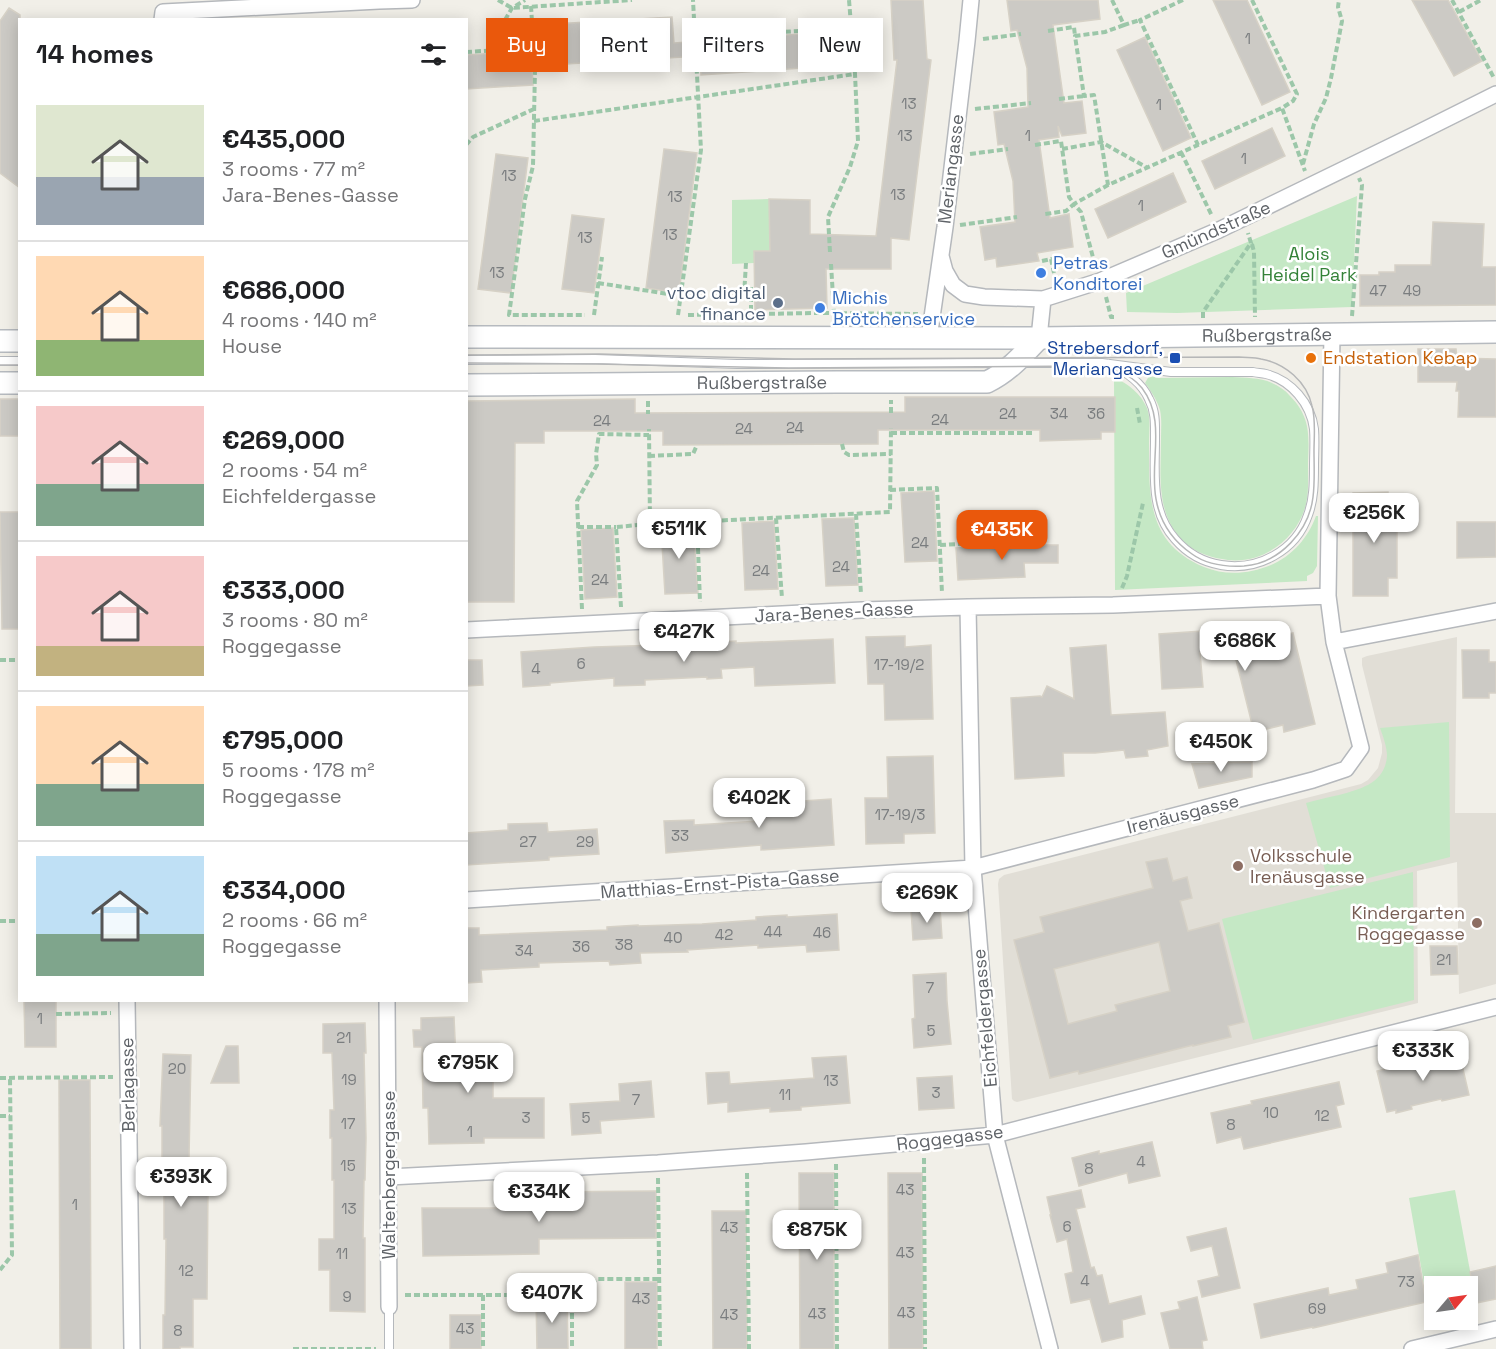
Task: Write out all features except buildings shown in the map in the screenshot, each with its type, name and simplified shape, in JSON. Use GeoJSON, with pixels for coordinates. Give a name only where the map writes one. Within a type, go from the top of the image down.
{"type":"FeatureCollection","features":[{"type":"Feature","properties":{"kind":"street"},"geometry":{"type":"LineString","coordinates":[[163,10],[412,0]]}},
{"type":"Feature","properties":{"kind":"street","name":"Meriangasse"},"geometry":{"type":"LineString","coordinates":[[929,338],[945,227],[971,0]]}},
{"type":"Feature","properties":{"kind":"street","name":"Gmündstraße"},"geometry":{"type":"LineString","coordinates":[[940,256],[953,285],[965,294],[1043,299],[1100,280],[1219,230],[1496,94]]}},
{"type":"Feature","properties":{"kind":"street"},"geometry":{"type":"LineString","coordinates":[[1039,338],[1043,299]]}},
{"type":"Feature","properties":{"kind":"street","name":"Rußbergstraße"},"geometry":{"type":"LineString","coordinates":[[468,337],[1039,338],[1496,332]]}},
{"type":"Feature","properties":{"kind":"street","name":"Irenäusgasse"},"geometry":{"type":"LineString","coordinates":[[973,868],[1313,780],[1346,769],[1361,748],[1334,642],[1329,596],[1342,333]]}},
{"type":"Feature","properties":{"kind":"street","name":"Rußbergstraße"},"geometry":{"type":"LineString","coordinates":[[468,385],[987,382],[1015,363],[1039,338]]}},
{"type":"Feature","properties":{"kind":"street"},"geometry":{"type":"LineString","coordinates":[[0,341],[18,342]]}},
{"type":"Feature","properties":{"kind":"street"},"geometry":{"type":"LineString","coordinates":[[0,383],[18,383]]}},
{"type":"Feature","properties":{"kind":"street","name":"Jara-Benes-Gasse"},"geometry":{"type":"LineString","coordinates":[[468,630],[862,610],[1130,605],[1329,596]]}},
{"type":"Feature","properties":{"kind":"street","name":"Eichfeldergasse"},"geometry":{"type":"LineString","coordinates":[[968,607],[973,868],[995,1136],[1050,1349]]}},
{"type":"Feature","properties":{"kind":"street"},"geometry":{"type":"LineString","coordinates":[[1334,642],[1496,611]]}},
{"type":"Feature","properties":{"kind":"street","name":"Matthias-Ernst-Pista-Gasse"},"geometry":{"type":"LineString","coordinates":[[468,900],[973,868]]}},
{"type":"Feature","properties":{"kind":"street","name":"Berlagasse"},"geometry":{"type":"LineString","coordinates":[[127,1002],[132,1349]]}},
{"type":"Feature","properties":{"kind":"street","name":"Waltenbergergasse"},"geometry":{"type":"LineString","coordinates":[[387,1002],[389,1301]]}},
{"type":"Feature","properties":{"kind":"street","name":"Roggegasse"},"geometry":{"type":"LineString","coordinates":[[389,1177],[691,1161],[995,1136],[1496,1007]]}},
{"type":"Feature","properties":{"kind":"street"},"geometry":{"type":"LineString","coordinates":[[1412,1349],[1496,1329]]}},
{"type":"Feature","properties":{"kind":"lane"},"geometry":{"type":"LineString","coordinates":[[468,360],[605,360],[737,364],[1085,362],[1109,364],[1133,366],[1158,372],[1265,374],[1278,378],[1296,392],[1302,399],[1314,428],[1313,498],[1308,516],[1288,546],[1266,560],[1249,566],[1236,567],[1199,559],[1178,543],[1161,516],[1156,498],[1155,417],[1150,400],[1137,383],[1109,364]]}},
{"type":"Feature","properties":{"kind":"lane"},"geometry":{"type":"LineString","coordinates":[[0,361],[18,361]]}},
{"type":"Feature","properties":{"kind":"lane","name":"Waltenbergergasse"},"geometry":{"type":"LineString","coordinates":[[389,1301],[389,1349]]}},
{"type":"Feature","properties":{"kind":"path"},"geometry":{"type":"LineString","coordinates":[[498,0],[512,8],[632,0]]}},
{"type":"Feature","properties":{"kind":"path"},"geometry":{"type":"LineString","coordinates":[[506,18],[512,8],[525,0]]}},
{"type":"Feature","properties":{"kind":"path"},"geometry":{"type":"LineString","coordinates":[[693,0],[694,18]]}},
{"type":"Feature","properties":{"kind":"path"},"geometry":{"type":"LineString","coordinates":[[849,0],[850,18]]}},
{"type":"Feature","properties":{"kind":"path"},"geometry":{"type":"LineString","coordinates":[[1112,0],[1124,25]]}},
{"type":"Feature","properties":{"kind":"path"},"geometry":{"type":"LineString","coordinates":[[1075,36],[1105,32],[1140,20],[1183,0]]}},
{"type":"Feature","properties":{"kind":"path"},"geometry":{"type":"LineString","coordinates":[[1045,214],[1066,211],[1108,185],[1282,108],[1293,101],[1297,94],[1252,0]]}},
{"type":"Feature","properties":{"kind":"path"},"geometry":{"type":"LineString","coordinates":[[1302,165],[1331,78],[1342,21],[1338,7],[1339,0]]}},
{"type":"Feature","properties":{"kind":"path"},"geometry":{"type":"LineString","coordinates":[[1452,0],[1496,81]]}},
{"type":"Feature","properties":{"kind":"path"},"geometry":{"type":"LineString","coordinates":[[1459,12],[1481,0]]}},
{"type":"Feature","properties":{"kind":"path"},"geometry":{"type":"LineString","coordinates":[[531,6],[532,18]]}},
{"type":"Feature","properties":{"kind":"path"},"geometry":{"type":"LineString","coordinates":[[1140,20],[1198,145]]}},
{"type":"Feature","properties":{"kind":"path"},"geometry":{"type":"LineString","coordinates":[[1048,31],[1074,27],[1084,96]]}},
{"type":"Feature","properties":{"kind":"path"},"geometry":{"type":"LineString","coordinates":[[968,41],[1021,34]]}},
{"type":"Feature","properties":{"kind":"path"},"geometry":{"type":"LineString","coordinates":[[468,52],[486,51]]}},
{"type":"Feature","properties":{"kind":"path"},"geometry":{"type":"LineString","coordinates":[[509,315],[532,166],[535,72]]}},
{"type":"Feature","properties":{"kind":"path"},"geometry":{"type":"LineString","coordinates":[[678,315],[701,150],[697,72]]}},
{"type":"Feature","properties":{"kind":"path"},"geometry":{"type":"LineString","coordinates":[[534,121],[855,74],[858,141],[850,167],[828,217],[830,252]]}},
{"type":"Feature","properties":{"kind":"path"},"geometry":{"type":"LineString","coordinates":[[1059,99],[1094,95],[1108,185]]}},
{"type":"Feature","properties":{"kind":"path"},"geometry":{"type":"LineString","coordinates":[[958,111],[1031,103]]}},
{"type":"Feature","properties":{"kind":"path"},"geometry":{"type":"LineString","coordinates":[[1282,108],[1302,165],[1312,185]]}},
{"type":"Feature","properties":{"kind":"path"},"geometry":{"type":"LineString","coordinates":[[468,142],[472,137],[534,110]]}},
{"type":"Feature","properties":{"kind":"path"},"geometry":{"type":"LineString","coordinates":[[1035,145],[1061,141],[1069,196],[1081,212],[1095,265]]}},
{"type":"Feature","properties":{"kind":"path"},"geometry":{"type":"LineString","coordinates":[[1062,148],[1101,142],[1147,168]]}},
{"type":"Feature","properties":{"kind":"path"},"geometry":{"type":"LineString","coordinates":[[953,156],[1008,149]]}},
{"type":"Feature","properties":{"kind":"path"},"geometry":{"type":"LineString","coordinates":[[1181,152],[1219,230]]}},
{"type":"Feature","properties":{"kind":"path"},"geometry":{"type":"LineString","coordinates":[[1342,333],[1352,313],[1362,185],[1353,165]]}},
{"type":"Feature","properties":{"kind":"path"},"geometry":{"type":"LineString","coordinates":[[945,227],[1017,217]]}},
{"type":"Feature","properties":{"kind":"path"},"geometry":{"type":"LineString","coordinates":[[1243,219],[1254,252],[1256,334]]}},
{"type":"Feature","properties":{"kind":"path"},"geometry":{"type":"LineString","coordinates":[[1203,335],[1203,312],[1251,243]]}},
{"type":"Feature","properties":{"kind":"path"},"geometry":{"type":"LineString","coordinates":[[594,315],[602,257]]}},
{"type":"Feature","properties":{"kind":"path"},"geometry":{"type":"LineString","coordinates":[[1042,261],[1051,259],[1054,273]]}},
{"type":"Feature","properties":{"kind":"path"},"geometry":{"type":"LineString","coordinates":[[746,263],[744,296],[751,296]]}},
{"type":"Feature","properties":{"kind":"path"},"geometry":{"type":"LineString","coordinates":[[831,264],[834,313]]}},
{"type":"Feature","properties":{"kind":"path"},"geometry":{"type":"LineString","coordinates":[[598,283],[681,296]]}},
{"type":"Feature","properties":{"kind":"path"},"geometry":{"type":"LineString","coordinates":[[751,287],[751,314]]}},
{"type":"Feature","properties":{"kind":"path"},"geometry":{"type":"LineString","coordinates":[[1106,297],[1112,317],[1123,317]]}},
{"type":"Feature","properties":{"kind":"path"},"geometry":{"type":"LineString","coordinates":[[1137,407],[1141,428]]}},
{"type":"Feature","properties":{"kind":"path"},"geometry":{"type":"LineString","coordinates":[[649,429],[650,524]]}},
{"type":"Feature","properties":{"kind":"path"},"geometry":{"type":"LineString","coordinates":[[578,526],[616,527],[890,512],[891,430],[1034,433]]}},
{"type":"Feature","properties":{"kind":"path"},"geometry":{"type":"LineString","coordinates":[[582,615],[577,501],[597,465],[599,434],[649,435]]}},
{"type":"Feature","properties":{"kind":"path"},"geometry":{"type":"LineString","coordinates":[[842,444],[844,452],[849,455],[891,454]]}},
{"type":"Feature","properties":{"kind":"path"},"geometry":{"type":"LineString","coordinates":[[649,456],[693,454],[697,445]]}},
{"type":"Feature","properties":{"kind":"path"},"geometry":{"type":"LineString","coordinates":[[890,490],[937,488],[942,597]]}},
{"type":"Feature","properties":{"kind":"path"},"geometry":{"type":"LineString","coordinates":[[1122,588],[1127,576],[1143,505],[1143,494]]}},
{"type":"Feature","properties":{"kind":"path"},"geometry":{"type":"LineString","coordinates":[[856,514],[861,601]]}},
{"type":"Feature","properties":{"kind":"path"},"geometry":{"type":"LineString","coordinates":[[776,518],[782,606]]}},
{"type":"Feature","properties":{"kind":"path"},"geometry":{"type":"LineString","coordinates":[[697,521],[701,609]]}},
{"type":"Feature","properties":{"kind":"path"},"geometry":{"type":"LineString","coordinates":[[940,545],[1026,540],[1025,527],[1017,524]]}},
{"type":"Feature","properties":{"kind":"path"},"geometry":{"type":"LineString","coordinates":[[616,527],[621,613]]}},
{"type":"Feature","properties":{"kind":"path"},"geometry":{"type":"LineString","coordinates":[[0,660],[18,660]]}},
{"type":"Feature","properties":{"kind":"path"},"geometry":{"type":"LineString","coordinates":[[0,921],[18,921]]}},
{"type":"Feature","properties":{"kind":"path"},"geometry":{"type":"LineString","coordinates":[[56,1014],[95,1014]]}},
{"type":"Feature","properties":{"kind":"path"},"geometry":{"type":"LineString","coordinates":[[0,1078],[128,1077]]}},
{"type":"Feature","properties":{"kind":"path"},"geometry":{"type":"LineString","coordinates":[[0,1270],[12,1254],[10,1078]]}},
{"type":"Feature","properties":{"kind":"path"},"geometry":{"type":"LineString","coordinates":[[0,1116],[10,1116]]}},
{"type":"Feature","properties":{"kind":"path"},"geometry":{"type":"LineString","coordinates":[[924,1152],[925,1349]]}},
{"type":"Feature","properties":{"kind":"path"},"geometry":{"type":"LineString","coordinates":[[836,1158],[837,1349]]}},
{"type":"Feature","properties":{"kind":"path"},"geometry":{"type":"LineString","coordinates":[[747,1164],[749,1349]]}},
{"type":"Feature","properties":{"kind":"path"},"geometry":{"type":"LineString","coordinates":[[658,1171],[660,1349]]}},
{"type":"Feature","properties":{"kind":"path"},"geometry":{"type":"LineString","coordinates":[[389,1301],[483,1295],[572,1295],[597,1279],[660,1279]]}},
{"type":"Feature","properties":{"kind":"path"},"geometry":{"type":"LineString","coordinates":[[483,1295],[483,1349]]}},
{"type":"Feature","properties":{"kind":"path"},"geometry":{"type":"LineString","coordinates":[[572,1295],[572,1349]]}},
{"type":"Feature","properties":{"kind":"path"},"geometry":{"type":"LineString","coordinates":[[293,1349],[389,1349]]}},
{"type":"Feature","properties":{"kind":"shaded area","name":"Volksschule Irenäusgasse"},"geometry":{"type":"Polygon","coordinates":[[[1457,637],[1455,813],[1496,813],[1496,984],[1459,994],[1457,862],[1417,871],[1418,1003],[1014,1101],[1012,1099],[999,879],[1004,875],[1361,784],[1368,780],[1378,768],[1382,753],[1362,658],[1457,637]]]}},
{"type":"Feature","properties":{"kind":"green space","name":"Alois Heidel Park"},"geometry":{"type":"Polygon","coordinates":[[[1357,196],[1352,307],[1177,313],[1127,312],[1126,293],[1357,196]]]}},
{"type":"Feature","properties":{"kind":"green space"},"geometry":{"type":"Polygon","coordinates":[[[769,199],[770,251],[754,263],[732,264],[732,200],[769,199]]]}},
{"type":"Feature","properties":{"kind":"green space"},"geometry":{"type":"Polygon","coordinates":[[[1149,376],[1159,378],[1252,378],[1282,388],[1297,404],[1305,419],[1308,435],[1307,499],[1296,528],[1278,546],[1254,558],[1228,560],[1193,549],[1174,530],[1164,506],[1161,479],[1161,417],[1152,392],[1145,383],[1149,376]]]}},
{"type":"Feature","properties":{"kind":"green space"},"geometry":{"type":"Polygon","coordinates":[[[1114,378],[1134,390],[1147,408],[1151,500],[1162,532],[1171,545],[1185,557],[1212,570],[1237,573],[1254,570],[1286,557],[1304,539],[1318,516],[1317,566],[1313,573],[1307,576],[1307,581],[1115,590],[1114,378]]]}},
{"type":"Feature","properties":{"kind":"green space"},"geometry":{"type":"Polygon","coordinates":[[[1449,722],[1450,857],[1330,888],[1306,803],[1356,790],[1377,779],[1382,773],[1387,756],[1380,728],[1449,722]]]}},
{"type":"Feature","properties":{"kind":"green space"},"geometry":{"type":"Polygon","coordinates":[[[1413,872],[1414,1000],[1253,1040],[1222,919],[1413,872]]]}},
{"type":"Feature","properties":{"kind":"green space"},"geometry":{"type":"Polygon","coordinates":[[[1455,1190],[1471,1276],[1424,1276],[1424,1284],[1409,1198],[1455,1190]]]}},
{"type":"Feature","properties":{"kind":"tram line"},"geometry":{"type":"LineString","coordinates":[[468,355],[599,354],[794,359],[1258,358],[1270,361],[1294,375],[1309,397],[1314,422],[1313,497],[1306,522],[1299,533],[1281,552],[1269,559],[1257,564],[1224,566],[1198,558],[1173,537],[1158,507],[1154,485],[1156,428],[1149,401],[1137,382],[1118,371],[1104,368],[1089,366],[789,368],[468,363]]}},
{"type":"Feature","properties":{"kind":"tram line"},"geometry":{"type":"LineString","coordinates":[[0,365],[18,365]]}},
{"type":"Feature","properties":{"kind":"place","name":"Petras Konditorei"},"geometry":{"type":"Point","coordinates":[1041,273]}},
{"type":"Feature","properties":{"kind":"place","name":"vtoc digital finance"},"geometry":{"type":"Point","coordinates":[778,303]}},
{"type":"Feature","properties":{"kind":"place","name":"Michis Brötchenservice"},"geometry":{"type":"Point","coordinates":[820,308]}},
{"type":"Feature","properties":{"kind":"place","name":"Strebersdorf, Meriangasse"},"geometry":{"type":"Point","coordinates":[1175,358]}},
{"type":"Feature","properties":{"kind":"place","name":"Endstation Kebap"},"geometry":{"type":"Point","coordinates":[1311,358]}},
{"type":"Feature","properties":{"kind":"place","name":"Volksschule Irenäusgasse"},"geometry":{"type":"Point","coordinates":[1238,866]}},
{"type":"Feature","properties":{"kind":"place","name":"Kindergarten Roggegasse"},"geometry":{"type":"Point","coordinates":[1477,923]}}]}
